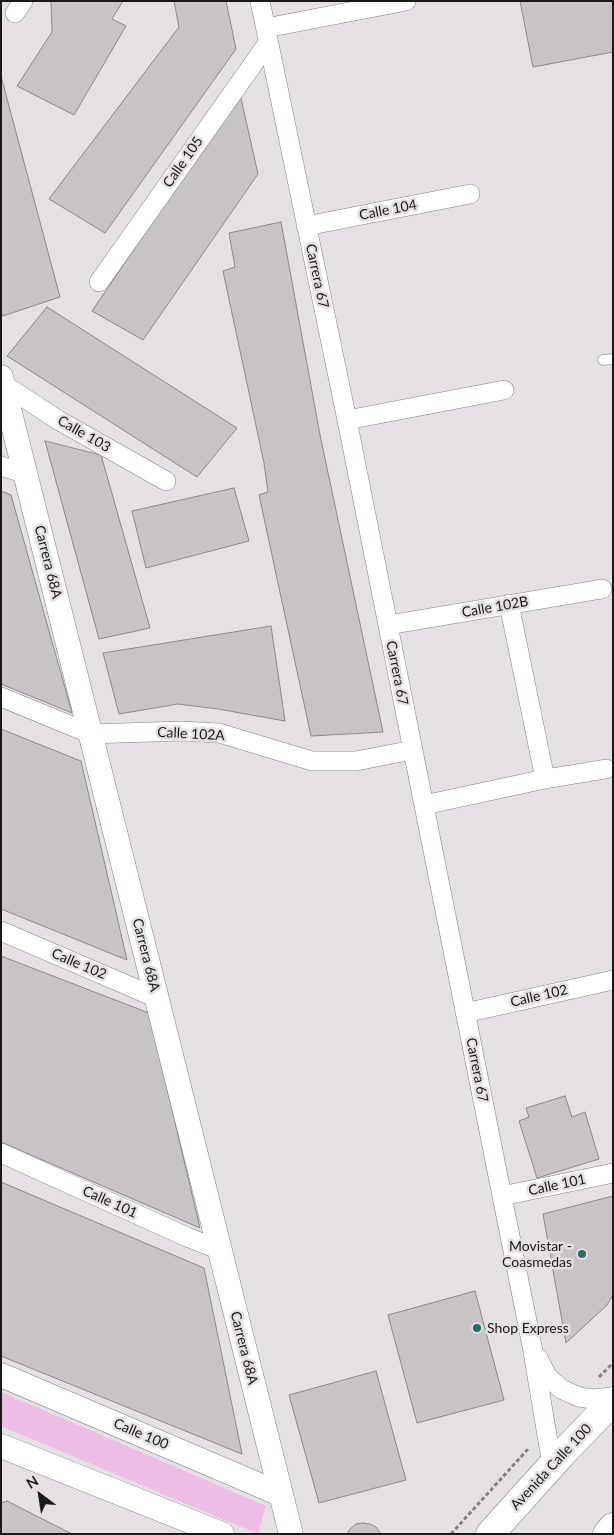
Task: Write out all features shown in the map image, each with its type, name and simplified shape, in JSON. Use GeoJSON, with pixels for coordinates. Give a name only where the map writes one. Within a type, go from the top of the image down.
{"type":"FeatureCollection","features":[{"type":"Feature","properties":{"kind":"main road","name":"Avenida Calle 100"},"geometry":{"type":"LineString","coordinates":[[490,1534],[613,1401]]}},
{"type":"Feature","properties":{"kind":"main road"},"geometry":{"type":"LineString","coordinates":[[606,1534],[613,1527]]}},
{"type":"Feature","properties":{"kind":"street","name":"Carrera 67"},"geometry":{"type":"LineString","coordinates":[[260,1],[388,625],[532,1346],[552,1465]]}},
{"type":"Feature","properties":{"kind":"street"},"geometry":{"type":"LineString","coordinates":[[267,35],[406,1]]}},
{"type":"Feature","properties":{"kind":"street","name":"Calle 105"},"geometry":{"type":"LineString","coordinates":[[99,282],[267,35]]}},
{"type":"Feature","properties":{"kind":"street","name":"Calle 104"},"geometry":{"type":"LineString","coordinates":[[306,226],[470,194]]}},
{"type":"Feature","properties":{"kind":"street","name":"Carrera 68A"},"geometry":{"type":"LineString","coordinates":[[2,380],[291,1534]]}},
{"type":"Feature","properties":{"kind":"street","name":"Calle 103"},"geometry":{"type":"LineString","coordinates":[[2,380],[58,420],[166,481]]}},
{"type":"Feature","properties":{"kind":"street"},"geometry":{"type":"LineString","coordinates":[[346,420],[504,390]]}},
{"type":"Feature","properties":{"kind":"street"},"geometry":{"type":"LineString","coordinates":[[1,466],[26,474]]}},
{"type":"Feature","properties":{"kind":"street","name":"Calle 102B"},"geometry":{"type":"LineString","coordinates":[[388,625],[602,589]]}},
{"type":"Feature","properties":{"kind":"street"},"geometry":{"type":"LineString","coordinates":[[509,604],[545,779]]}},
{"type":"Feature","properties":{"kind":"street","name":"Calle 102A"},"geometry":{"type":"LineString","coordinates":[[1,697],[91,734],[181,731],[218,733],[312,761],[356,760],[413,750]]}},
{"type":"Feature","properties":{"kind":"street"},"geometry":{"type":"LineString","coordinates":[[424,805],[545,779],[606,769]]}},
{"type":"Feature","properties":{"kind":"street","name":"Calle 102"},"geometry":{"type":"LineString","coordinates":[[1,931],[157,998]]}},
{"type":"Feature","properties":{"kind":"street","name":"Calle 102"},"geometry":{"type":"LineString","coordinates":[[465,1013],[613,980]]}},
{"type":"Feature","properties":{"kind":"street","name":"Calle 101"},"geometry":{"type":"LineString","coordinates":[[1,1153],[220,1250]]}},
{"type":"Feature","properties":{"kind":"street","name":"Calle 101"},"geometry":{"type":"LineString","coordinates":[[502,1196],[613,1173]]}},
{"type":"Feature","properties":{"kind":"street","name":"Carrera 67"},"geometry":{"type":"LineString","coordinates":[[532,1346],[547,1376],[562,1389],[579,1397],[586,1398],[599,1399],[613,1396]]}},
{"type":"Feature","properties":{"kind":"street","name":"Calle 100"},"geometry":{"type":"LineString","coordinates":[[1,1375],[280,1494]]}},
{"type":"Feature","properties":{"kind":"street"},"geometry":{"type":"LineString","coordinates":[[1,1446],[222,1534]]}},
{"type":"Feature","properties":{"kind":"path"},"geometry":{"type":"LineString","coordinates":[[607,1369],[613,1363]]}},
{"type":"Feature","properties":{"kind":"path"},"geometry":{"type":"LineString","coordinates":[[451,1534],[516,1461]]}},
{"type":"Feature","properties":{"kind":"shaded area"},"geometry":{"type":"Polygon","coordinates":[[[1,1392],[266,1506],[258,1534],[1,1426],[1,1392]]]}},
{"type":"Feature","properties":{"kind":"building"},"geometry":{"type":"Polygon","coordinates":[[[51,1],[123,1],[112,19],[126,26],[74,115],[17,86],[52,32],[51,1]]]}},
{"type":"Feature","properties":{"kind":"building"},"geometry":{"type":"Polygon","coordinates":[[[174,1],[226,1],[236,49],[105,233],[49,199],[179,27],[174,1]]]}},
{"type":"Feature","properties":{"kind":"building"},"geometry":{"type":"Polygon","coordinates":[[[520,1],[613,1],[613,52],[533,67],[520,1]]]}},
{"type":"Feature","properties":{"kind":"building"},"geometry":{"type":"Polygon","coordinates":[[[1,76],[60,297],[3,316],[1,312],[1,76]]]}},
{"type":"Feature","properties":{"kind":"building"},"geometry":{"type":"Polygon","coordinates":[[[240,94],[258,174],[143,340],[92,311],[240,94]]]}},
{"type":"Feature","properties":{"kind":"building"},"geometry":{"type":"Polygon","coordinates":[[[281,222],[320,435],[383,732],[311,736],[259,495],[268,492],[264,463],[223,271],[235,267],[229,233],[281,222]]]}},
{"type":"Feature","properties":{"kind":"building"},"geometry":{"type":"Polygon","coordinates":[[[47,307],[237,428],[197,477],[7,356],[47,307]]]}},
{"type":"Feature","properties":{"kind":"building"},"geometry":{"type":"Polygon","coordinates":[[[45,441],[101,455],[150,628],[99,639],[45,441]]]}},
{"type":"Feature","properties":{"kind":"building"},"geometry":{"type":"Polygon","coordinates":[[[234,488],[249,541],[146,568],[132,511],[234,488]]]}},
{"type":"Feature","properties":{"kind":"building"},"geometry":{"type":"Polygon","coordinates":[[[1,491],[11,495],[72,713],[1,684],[1,491]]]}},
{"type":"Feature","properties":{"kind":"building"},"geometry":{"type":"Polygon","coordinates":[[[271,626],[285,721],[178,704],[119,714],[103,653],[271,626]]]}},
{"type":"Feature","properties":{"kind":"building"},"geometry":{"type":"Polygon","coordinates":[[[1,729],[81,761],[127,960],[1,909],[1,729]]]}},
{"type":"Feature","properties":{"kind":"building"},"geometry":{"type":"Polygon","coordinates":[[[1,956],[149,1013],[200,1228],[1,1142],[1,956]]]}},
{"type":"Feature","properties":{"kind":"building"},"geometry":{"type":"Polygon","coordinates":[[[565,1096],[572,1117],[585,1112],[599,1159],[537,1178],[519,1121],[529,1117],[526,1108],[565,1096]]]}},
{"type":"Feature","properties":{"kind":"building"},"geometry":{"type":"Polygon","coordinates":[[[1,1182],[204,1268],[242,1454],[1,1356],[1,1182]]]}},
{"type":"Feature","properties":{"kind":"building","name":"Movistar - Coasmedas"},"geometry":{"type":"Polygon","coordinates":[[[613,1196],[613,1295],[607,1305],[566,1343],[543,1214],[613,1196]]]}},
{"type":"Feature","properties":{"kind":"building"},"geometry":{"type":"Polygon","coordinates":[[[475,1291],[504,1400],[417,1423],[388,1315],[475,1291]]]}},
{"type":"Feature","properties":{"kind":"building"},"geometry":{"type":"Polygon","coordinates":[[[376,1371],[406,1480],[319,1503],[289,1395],[376,1371]]]}},
{"type":"Feature","properties":{"kind":"building"},"geometry":{"type":"Polygon","coordinates":[[[7,1501],[72,1534],[1,1534],[1,1503],[7,1501]]]}},
{"type":"Feature","properties":{"kind":"building"},"geometry":{"type":"Polygon","coordinates":[[[363,1523],[376,1527],[381,1534],[347,1534],[356,1524],[363,1523]]]}},
{"type":"Feature","properties":{"kind":"place","name":"Movistar - Coasmedas"},"geometry":{"type":"Point","coordinates":[582,1254]}},
{"type":"Feature","properties":{"kind":"place","name":"Shop Express"},"geometry":{"type":"Point","coordinates":[477,1328]}}]}
